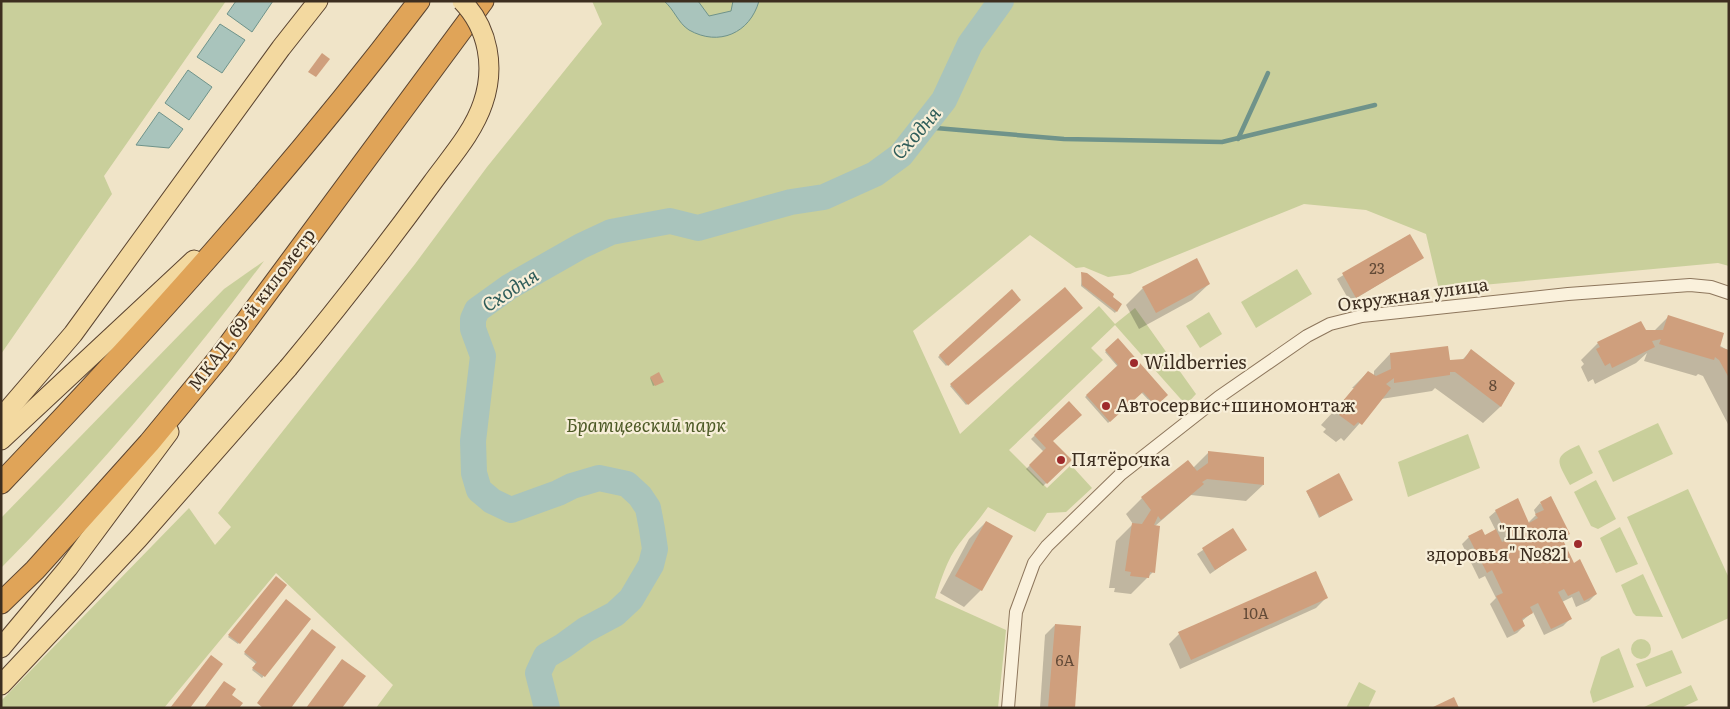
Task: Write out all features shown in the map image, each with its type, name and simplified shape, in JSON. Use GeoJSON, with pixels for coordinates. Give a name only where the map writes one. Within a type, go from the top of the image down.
{"type":"FeatureCollection","features":[{"type":"Feature","properties":{"kind":"highway"},"geometry":{"type":"LineString","coordinates":[[1,482],[90,390],[271,187],[419,1]]}},
{"type":"Feature","properties":{"kind":"highway","name":"МКАД, 69-й километр"},"geometry":{"type":"LineString","coordinates":[[1,603],[35,570],[149,443],[219,358],[483,1]]}},
{"type":"Feature","properties":{"kind":"main road"},"geometry":{"type":"LineString","coordinates":[[1,418],[73,334],[280,48],[318,1]]}},
{"type":"Feature","properties":{"kind":"main road"},"geometry":{"type":"LineString","coordinates":[[1,685],[138,539],[288,368],[402,225],[477,117],[487,89],[490,60],[476,18],[462,1]]}},
{"type":"Feature","properties":{"kind":"main road"},"geometry":{"type":"LineString","coordinates":[[1,440],[86,363],[271,187]]}},
{"type":"Feature","properties":{"kind":"main road"},"geometry":{"type":"LineString","coordinates":[[1,648],[68,568],[149,462],[219,358]]}},
{"type":"Feature","properties":{"kind":"street","name":"Окружная улица"},"geometry":{"type":"LineString","coordinates":[[1008,708],[1016,612],[1034,563],[1047,546],[1120,474],[1219,397],[1307,336],[1330,324],[1362,316],[1559,295],[1690,285],[1711,287],[1729,293]]}},
{"type":"Feature","properties":{"kind":"green space"},"geometry":{"type":"Polygon","coordinates":[[[1,1],[226,1],[104,176],[112,194],[1,354],[1,1]]]}},
{"type":"Feature","properties":{"kind":"green space","name":"Братцевский парк"},"geometry":{"type":"Polygon","coordinates":[[[592,1],[1729,1],[1729,266],[1718,263],[1439,289],[1426,234],[1366,210],[1304,204],[1130,274],[1108,277],[1084,267],[1076,268],[1030,235],[913,331],[960,434],[1099,306],[1115,324],[1135,308],[1196,394],[1186,405],[1115,325],[1091,348],[1103,360],[1009,450],[1047,488],[1071,465],[1092,488],[1066,512],[1047,513],[1035,532],[988,507],[955,550],[942,577],[935,598],[1006,630],[998,708],[376,708],[393,685],[276,573],[164,708],[1,708],[1,701],[189,508],[215,545],[231,527],[218,513],[415,264],[487,167],[602,24],[592,1]]]}},
{"type":"Feature","properties":{"kind":"green space"},"geometry":{"type":"Polygon","coordinates":[[[264,261],[138,419],[71,495],[1,568],[1,518],[224,289],[264,261]]]}},
{"type":"Feature","properties":{"kind":"green space"},"geometry":{"type":"Polygon","coordinates":[[[1297,269],[1312,294],[1256,328],[1241,302],[1297,269]]]}},
{"type":"Feature","properties":{"kind":"green space"},"geometry":{"type":"Polygon","coordinates":[[[1209,312],[1222,334],[1200,348],[1186,326],[1209,312]]]}},
{"type":"Feature","properties":{"kind":"green space"},"geometry":{"type":"Polygon","coordinates":[[[1658,423],[1673,454],[1613,482],[1598,451],[1658,423]]]}},
{"type":"Feature","properties":{"kind":"green space"},"geometry":{"type":"Polygon","coordinates":[[[1468,434],[1480,468],[1408,497],[1398,462],[1468,434]]]}},
{"type":"Feature","properties":{"kind":"green space"},"geometry":{"type":"Polygon","coordinates":[[[1579,445],[1593,473],[1570,485],[1562,471],[1560,461],[1564,453],[1579,445]]]}},
{"type":"Feature","properties":{"kind":"green space"},"geometry":{"type":"Polygon","coordinates":[[[1596,480],[1616,519],[1598,529],[1591,526],[1574,492],[1596,480]]]}},
{"type":"Feature","properties":{"kind":"green space"},"geometry":{"type":"Polygon","coordinates":[[[1688,489],[1729,578],[1729,618],[1682,639],[1627,517],[1688,489]]]}},
{"type":"Feature","properties":{"kind":"green space"},"geometry":{"type":"Polygon","coordinates":[[[1620,527],[1638,564],[1616,573],[1600,538],[1620,527]]]}},
{"type":"Feature","properties":{"kind":"green space"},"geometry":{"type":"Polygon","coordinates":[[[1643,574],[1663,617],[1636,616],[1633,613],[1621,585],[1643,574]]]}},
{"type":"Feature","properties":{"kind":"green space"},"geometry":{"type":"Polygon","coordinates":[[[1641,639],[1648,642],[1651,649],[1648,656],[1641,659],[1634,656],[1631,649],[1634,642],[1641,639]]]}},
{"type":"Feature","properties":{"kind":"green space"},"geometry":{"type":"Polygon","coordinates":[[[1619,648],[1634,687],[1593,703],[1590,692],[1601,657],[1619,648]]]}},
{"type":"Feature","properties":{"kind":"green space"},"geometry":{"type":"Polygon","coordinates":[[[1672,650],[1682,673],[1646,687],[1636,664],[1672,650]]]}},
{"type":"Feature","properties":{"kind":"green space"},"geometry":{"type":"Polygon","coordinates":[[[1359,682],[1376,691],[1368,708],[1346,708],[1359,682]]]}},
{"type":"Feature","properties":{"kind":"green space"},"geometry":{"type":"Polygon","coordinates":[[[1691,685],[1698,700],[1681,708],[1642,708],[1691,685]]]}},
{"type":"Feature","properties":{"kind":"water"},"geometry":{"type":"Polygon","coordinates":[[[236,1],[273,1],[252,32],[227,14],[236,1]]]}},
{"type":"Feature","properties":{"kind":"water"},"geometry":{"type":"Polygon","coordinates":[[[664,1],[698,1],[709,16],[731,11],[733,1],[759,1],[755,12],[741,29],[722,37],[711,37],[689,30],[664,1]]]}},
{"type":"Feature","properties":{"kind":"water"},"geometry":{"type":"Polygon","coordinates":[[[220,24],[245,40],[222,73],[197,57],[220,24]]]}},
{"type":"Feature","properties":{"kind":"water"},"geometry":{"type":"Polygon","coordinates":[[[188,70],[212,87],[189,120],[165,103],[188,70]]]}},
{"type":"Feature","properties":{"kind":"water"},"geometry":{"type":"Polygon","coordinates":[[[159,112],[183,129],[169,148],[136,145],[159,112]]]}},
{"type":"Feature","properties":{"kind":"building"},"geometry":{"type":"Polygon","coordinates":[[[322,53],[330,59],[316,77],[308,72],[322,53]]]}},
{"type":"Feature","properties":{"kind":"building"},"geometry":{"type":"Polygon","coordinates":[[[1410,234],[1424,258],[1356,298],[1342,273],[1410,234]]]}},
{"type":"Feature","properties":{"kind":"building"},"geometry":{"type":"Polygon","coordinates":[[[1197,258],[1210,284],[1156,313],[1142,287],[1197,258]]]}},
{"type":"Feature","properties":{"kind":"building"},"geometry":{"type":"Polygon","coordinates":[[[1081,272],[1087,273],[1114,294],[1113,297],[1122,304],[1117,312],[1082,285],[1081,272]]]}},
{"type":"Feature","properties":{"kind":"building"},"geometry":{"type":"Polygon","coordinates":[[[1065,287],[1083,308],[968,405],[950,384],[1065,287]]]}},
{"type":"Feature","properties":{"kind":"building"},"geometry":{"type":"Polygon","coordinates":[[[1012,289],[1021,300],[948,366],[939,355],[1012,289]]]}},
{"type":"Feature","properties":{"kind":"building"},"geometry":{"type":"Polygon","coordinates":[[[1668,315],[1724,333],[1720,347],[1729,350],[1729,378],[1719,360],[1715,357],[1714,360],[1659,344],[1661,339],[1652,341],[1655,347],[1612,368],[1610,363],[1605,366],[1596,349],[1600,347],[1597,342],[1641,321],[1646,330],[1663,330],[1668,315]]]}},
{"type":"Feature","properties":{"kind":"building"},"geometry":{"type":"Polygon","coordinates":[[[1118,338],[1168,395],[1156,406],[1143,392],[1110,422],[1086,395],[1118,365],[1105,350],[1118,338]]]}},
{"type":"Feature","properties":{"kind":"building"},"geometry":{"type":"Polygon","coordinates":[[[1448,346],[1450,360],[1464,359],[1471,349],[1515,383],[1501,407],[1455,372],[1450,372],[1450,375],[1394,383],[1394,378],[1386,384],[1391,388],[1362,425],[1358,422],[1354,426],[1339,415],[1342,411],[1337,408],[1368,371],[1376,376],[1391,369],[1390,353],[1448,346]]]}},
{"type":"Feature","properties":{"kind":"building"},"geometry":{"type":"Polygon","coordinates":[[[659,372],[664,382],[655,386],[650,377],[659,372]]]}},
{"type":"Feature","properties":{"kind":"building"},"geometry":{"type":"Polygon","coordinates":[[[1069,401],[1082,415],[1053,441],[1072,460],[1047,484],[1029,465],[1046,448],[1034,435],[1069,401]]]}},
{"type":"Feature","properties":{"kind":"building"},"geometry":{"type":"Polygon","coordinates":[[[1208,451],[1264,457],[1264,485],[1207,479],[1202,482],[1204,484],[1161,520],[1158,516],[1154,525],[1160,526],[1155,573],[1150,572],[1149,578],[1130,576],[1131,572],[1125,571],[1132,523],[1142,524],[1151,510],[1141,497],[1188,460],[1197,471],[1208,463],[1208,451]]]}},
{"type":"Feature","properties":{"kind":"building"},"geometry":{"type":"Polygon","coordinates":[[[1339,473],[1353,500],[1320,517],[1306,491],[1339,473]]]}},
{"type":"Feature","properties":{"kind":"building"},"geometry":{"type":"Polygon","coordinates":[[[1551,496],[1570,534],[1562,538],[1574,563],[1580,559],[1597,594],[1584,601],[1579,591],[1568,596],[1564,589],[1558,592],[1572,619],[1551,629],[1538,603],[1530,607],[1533,613],[1522,619],[1525,626],[1514,632],[1496,596],[1503,593],[1492,570],[1487,573],[1468,536],[1482,529],[1485,535],[1496,529],[1502,542],[1509,539],[1495,510],[1518,498],[1529,523],[1538,518],[1535,514],[1544,510],[1540,502],[1551,496]]]}},
{"type":"Feature","properties":{"kind":"building"},"geometry":{"type":"Polygon","coordinates":[[[986,521],[1013,536],[982,591],[955,576],[986,521]]]}},
{"type":"Feature","properties":{"kind":"building"},"geometry":{"type":"Polygon","coordinates":[[[1233,528],[1247,550],[1215,570],[1202,548],[1233,528]]]}},
{"type":"Feature","properties":{"kind":"building"},"geometry":{"type":"Polygon","coordinates":[[[1316,571],[1328,598],[1191,660],[1178,632],[1316,571]]]}},
{"type":"Feature","properties":{"kind":"building"},"geometry":{"type":"Polygon","coordinates":[[[276,576],[287,585],[240,644],[228,635],[276,576]]]}},
{"type":"Feature","properties":{"kind":"building"},"geometry":{"type":"Polygon","coordinates":[[[286,599],[311,619],[265,677],[252,668],[257,662],[244,652],[286,599]]]}},
{"type":"Feature","properties":{"kind":"building"},"geometry":{"type":"Polygon","coordinates":[[[1055,624],[1081,626],[1075,708],[1048,708],[1055,624]]]}},
{"type":"Feature","properties":{"kind":"building"},"geometry":{"type":"Polygon","coordinates":[[[312,629],[336,647],[291,708],[263,708],[257,703],[312,629]]]}},
{"type":"Feature","properties":{"kind":"building"},"geometry":{"type":"Polygon","coordinates":[[[211,655],[223,664],[190,708],[170,708],[211,655]]]}},
{"type":"Feature","properties":{"kind":"building"},"geometry":{"type":"Polygon","coordinates":[[[342,659],[366,676],[342,708],[306,708],[342,659]]]}},
{"type":"Feature","properties":{"kind":"building"},"geometry":{"type":"Polygon","coordinates":[[[224,681],[236,689],[232,695],[243,703],[239,708],[204,708],[224,681]]]}},
{"type":"Feature","properties":{"kind":"building"},"geometry":{"type":"Polygon","coordinates":[[[1454,697],[1459,708],[1431,708],[1454,697]]]}},
{"type":"Feature","properties":{"kind":"waterway","name":"Сходня"},"geometry":{"type":"LineString","coordinates":[[547,708],[538,673],[546,656],[585,630],[615,614],[631,599],[651,565],[655,549],[652,529],[648,508],[640,496],[627,484],[599,478],[572,486],[511,510],[492,501],[479,490],[474,473],[473,441],[483,356],[473,329],[473,319],[477,310],[509,287],[581,246],[611,232],[670,221],[698,228],[791,202],[824,197],[875,174],[901,155],[944,100],[970,44],[1001,1]]}},
{"type":"Feature","properties":{"kind":"waterway"},"geometry":{"type":"LineString","coordinates":[[1238,139],[1268,73]]}},
{"type":"Feature","properties":{"kind":"waterway"},"geometry":{"type":"LineString","coordinates":[[924,127],[1064,139],[1222,142],[1375,105]]}},
{"type":"Feature","properties":{"kind":"place","name":"Wildberries"},"geometry":{"type":"Point","coordinates":[1134,363]}},
{"type":"Feature","properties":{"kind":"place","name":"Автосервис+шиномонтаж"},"geometry":{"type":"Point","coordinates":[1106,406]}},
{"type":"Feature","properties":{"kind":"place","name":"Пятёрочка"},"geometry":{"type":"Point","coordinates":[1061,460]}},
{"type":"Feature","properties":{"kind":"place","name":"\"Школа здоровья\" №821"},"geometry":{"type":"Point","coordinates":[1578,544]}}]}
